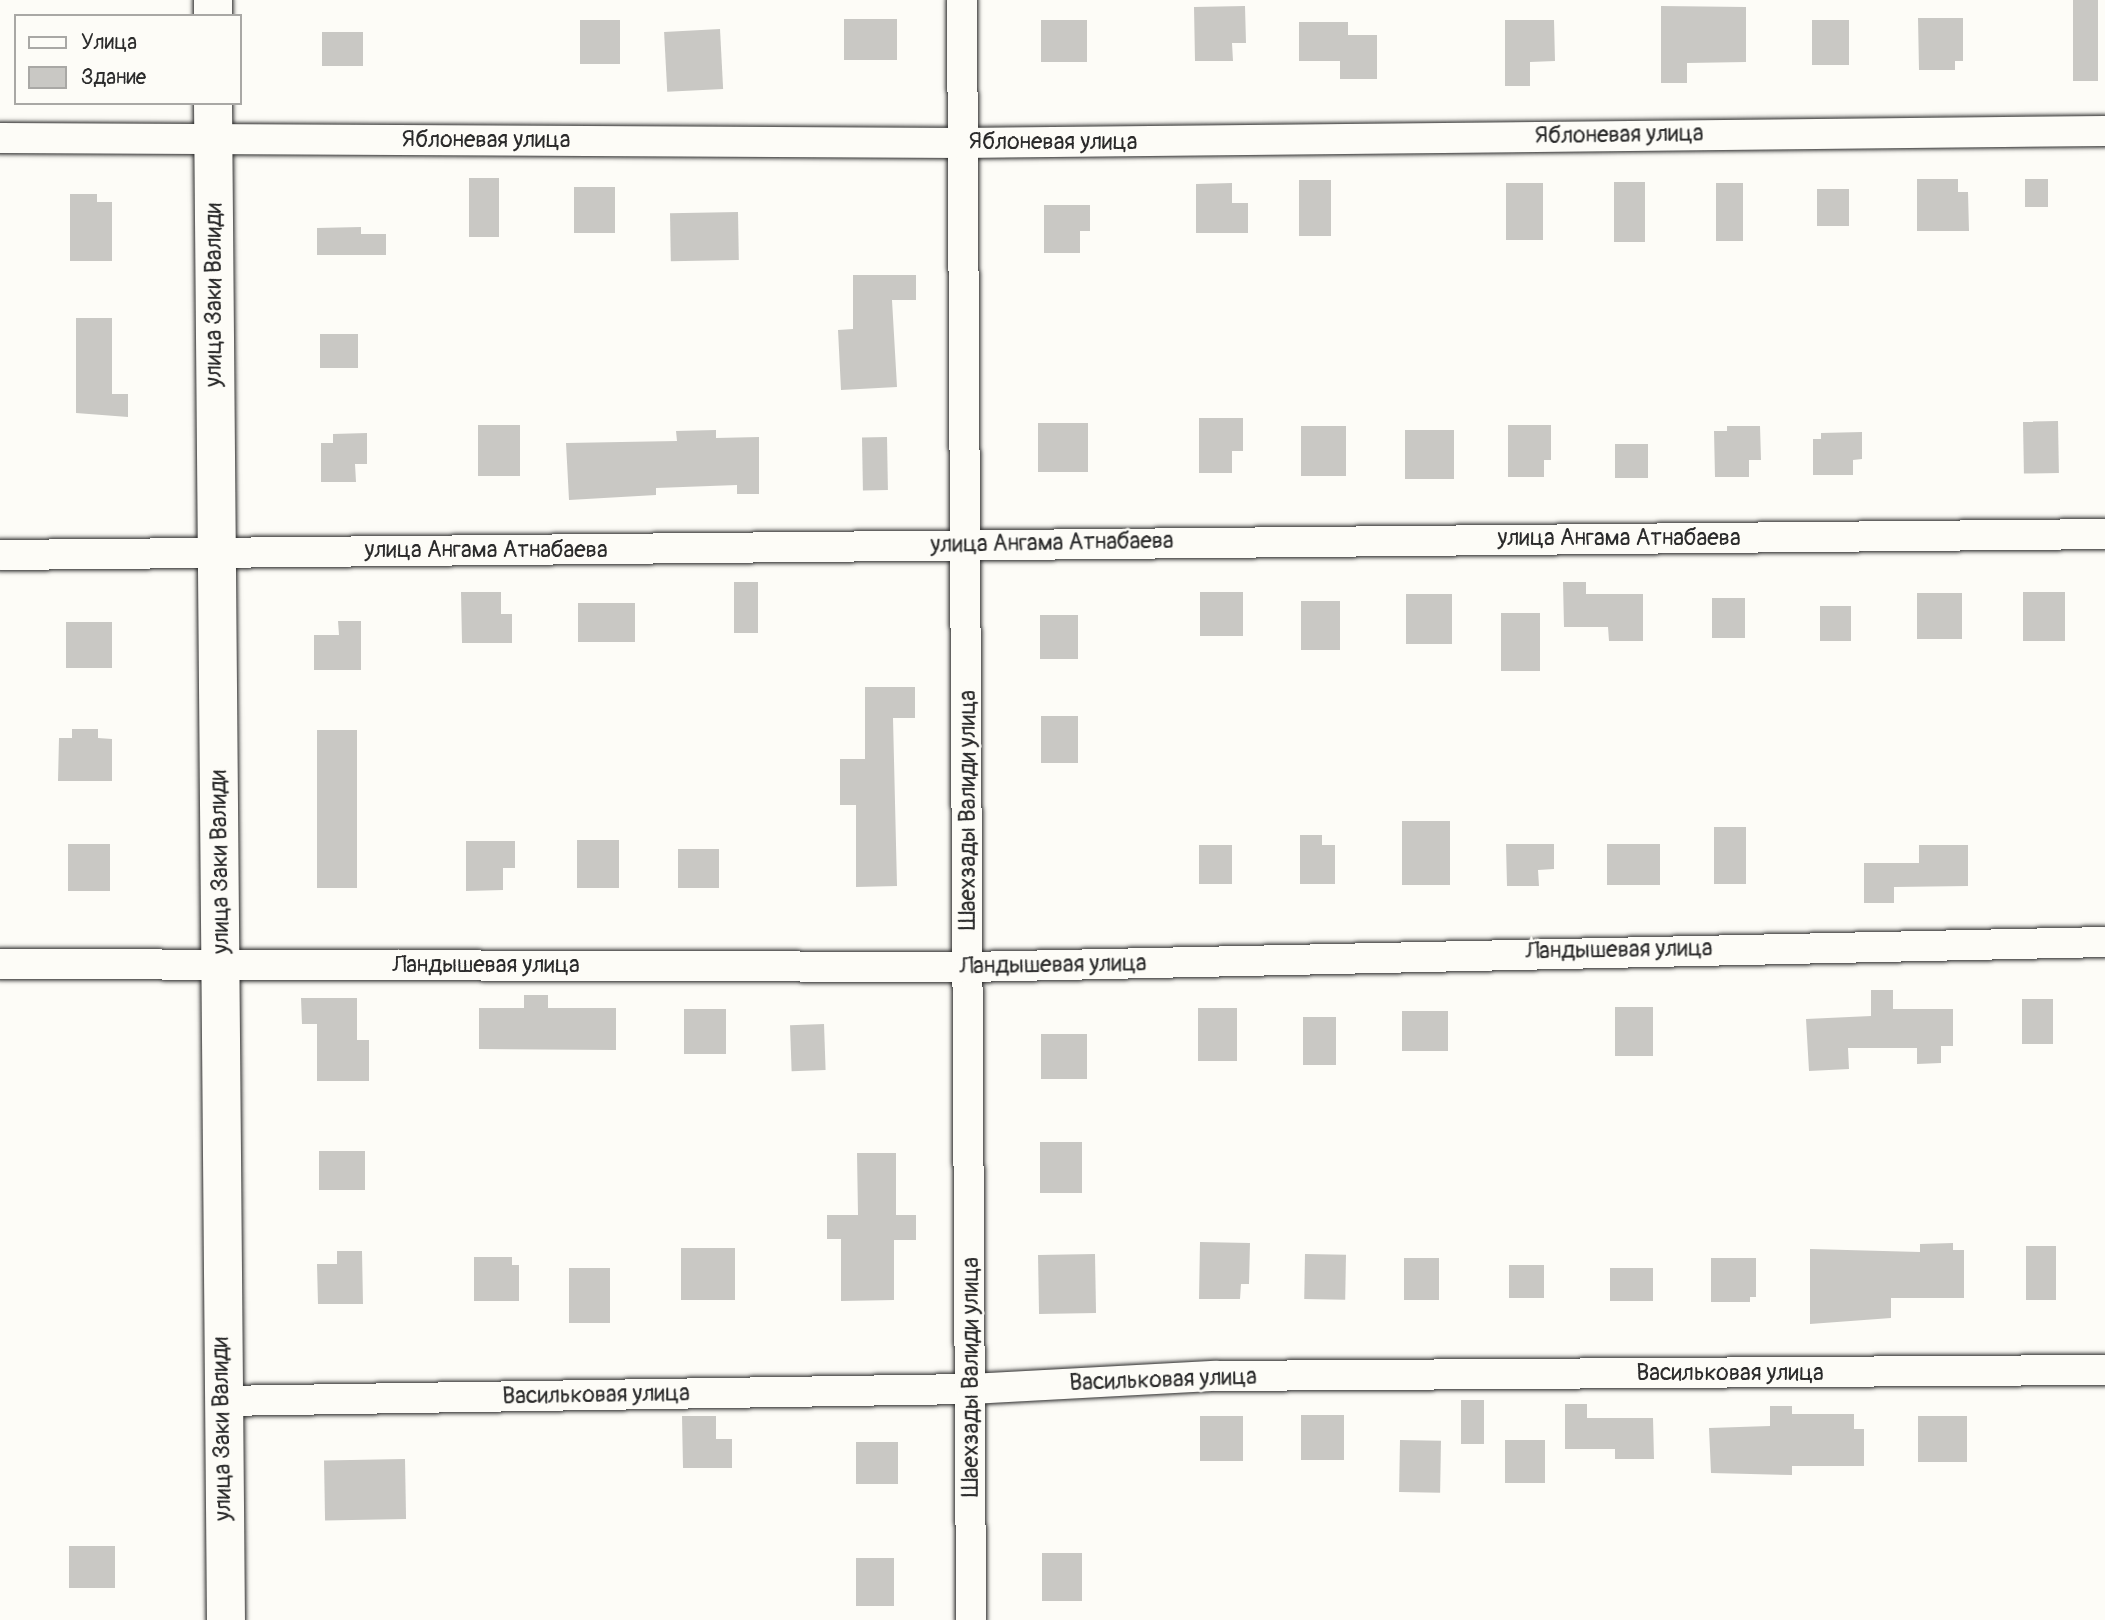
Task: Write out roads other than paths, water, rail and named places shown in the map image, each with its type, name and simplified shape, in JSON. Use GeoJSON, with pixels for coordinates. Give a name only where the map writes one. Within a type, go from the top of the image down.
{"type":"FeatureCollection","features":[{"type":"Feature","properties":{"kind":"street","name":"Шаехзады Валиди улица"},"geometry":{"type":"LineString","coordinates":[[962,0],[972,1389],[971,1620]]}},
{"type":"Feature","properties":{"kind":"street","name":"Яблоневая улица"},"geometry":{"type":"LineString","coordinates":[[0,138],[213,121],[961,143],[2105,131]]}},
{"type":"Feature","properties":{"kind":"street","name":"улица Заки Валиди"},"geometry":{"type":"LineString","coordinates":[[213,121],[214,551],[221,964],[221,1401],[226,1620]]}},
{"type":"Feature","properties":{"kind":"street","name":"улица Ангама Атнабаева"},"geometry":{"type":"LineString","coordinates":[[0,555],[967,543],[2105,534]]}},
{"type":"Feature","properties":{"kind":"street","name":"Ландышевая улица"},"geometry":{"type":"LineString","coordinates":[[0,964],[969,967],[2105,942]]}},
{"type":"Feature","properties":{"kind":"street","name":"Васильковая улица"},"geometry":{"type":"LineString","coordinates":[[221,1401],[972,1389],[1215,1376],[2105,1370]]}}]}
